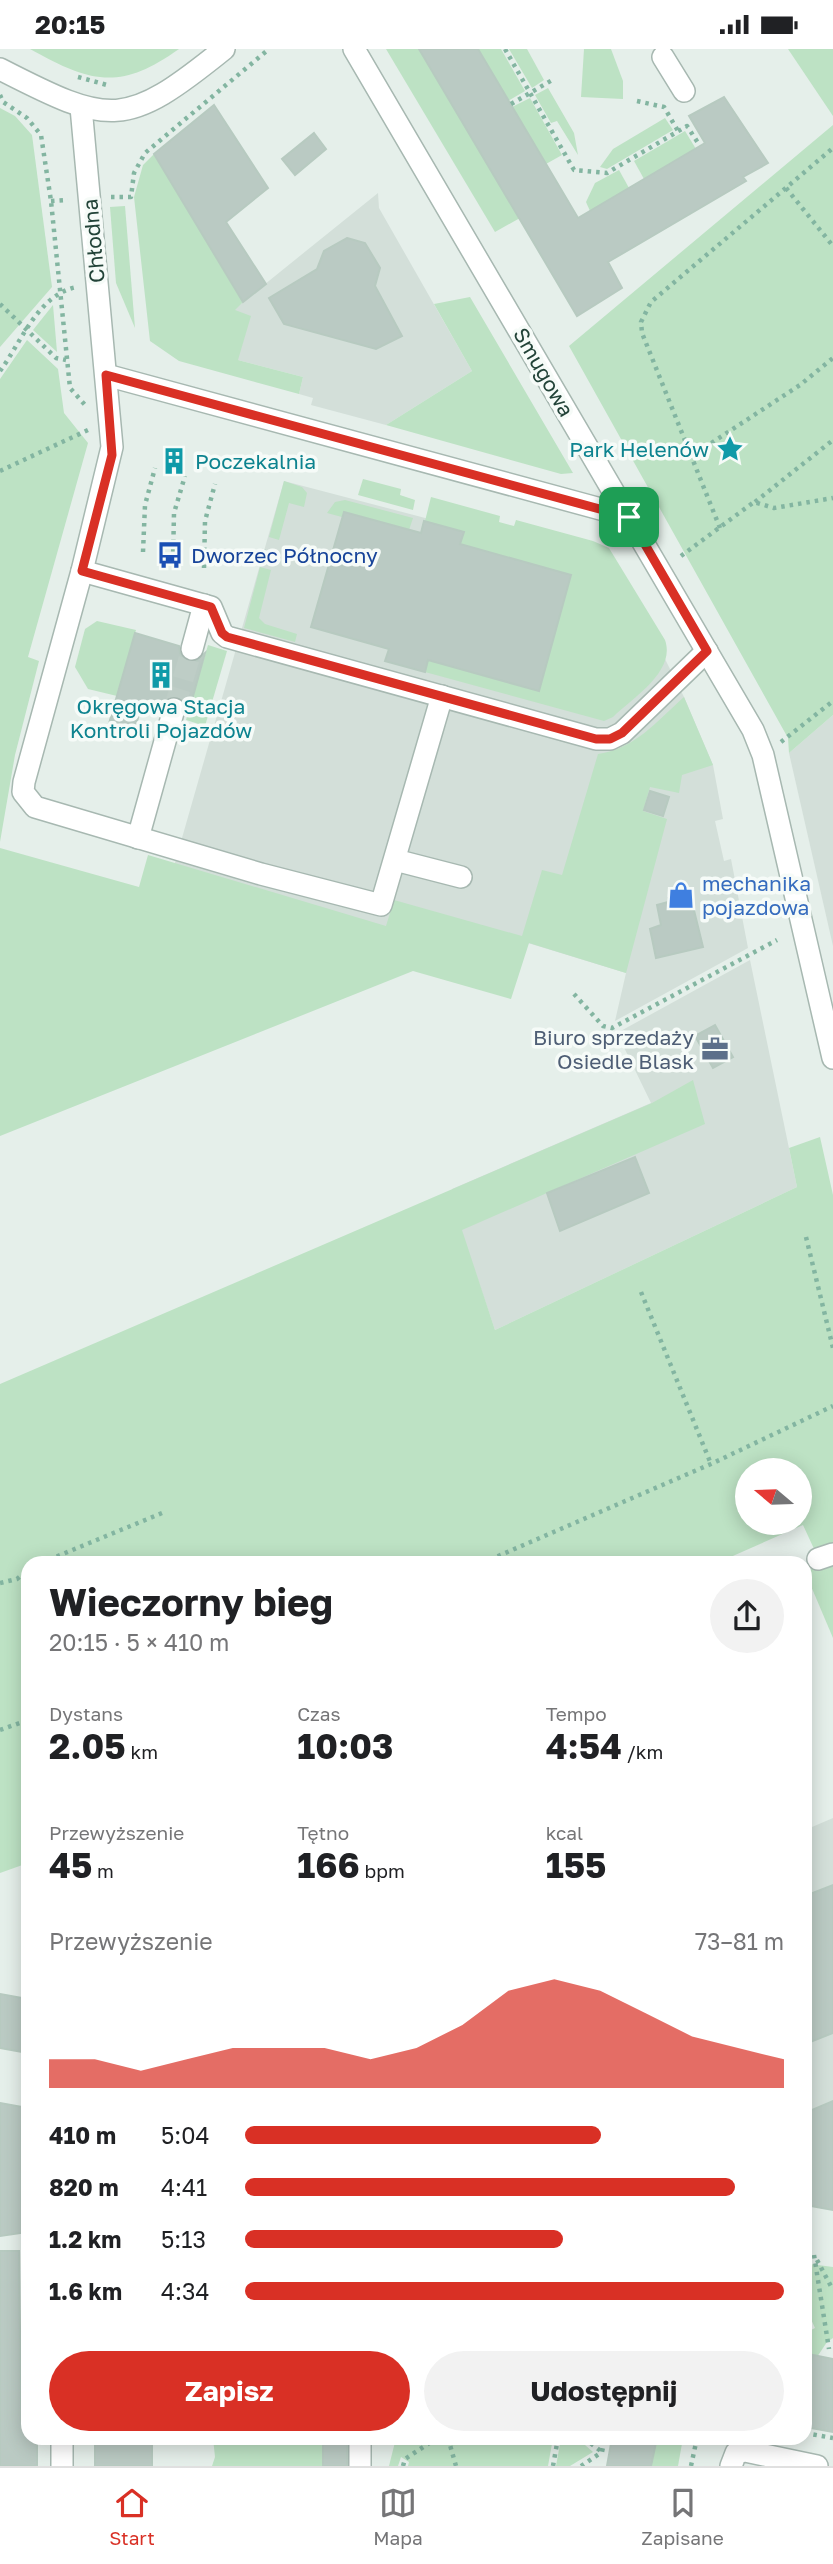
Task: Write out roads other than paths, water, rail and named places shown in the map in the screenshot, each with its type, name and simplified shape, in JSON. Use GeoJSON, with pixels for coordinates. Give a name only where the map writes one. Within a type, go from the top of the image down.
{"type":"FeatureCollection","features":[{"type":"Feature","properties":{"kind":"street"},"geometry":{"type":"LineString","coordinates":[[0,69],[81,107],[114,113],[136,108],[171,90],[224,49]]}},
{"type":"Feature","properties":{"kind":"street","name":"Smugowa"},"geometry":{"type":"LineString","coordinates":[[354,49],[753,730],[763,755],[833,1058]]}},
{"type":"Feature","properties":{"kind":"street"},"geometry":{"type":"LineString","coordinates":[[663,57],[684,91]]}},
{"type":"Feature","properties":{"kind":"street","name":"Chłodna"},"geometry":{"type":"LineString","coordinates":[[81,107],[112,455],[23,792],[35,807],[138,838]]}},
{"type":"Feature","properties":{"kind":"street"},"geometry":{"type":"LineString","coordinates":[[106,375],[629,517]]}},
{"type":"Feature","properties":{"kind":"street"},"geometry":{"type":"LineString","coordinates":[[82,571],[215,610],[222,633],[227,637],[596,739],[610,739],[629,727],[707,651]]}},
{"type":"Feature","properties":{"kind":"street"},"geometry":{"type":"LineString","coordinates":[[192,649],[204,605]]}},
{"type":"Feature","properties":{"kind":"street"},"geometry":{"type":"LineString","coordinates":[[174,709],[138,838],[374,906],[382,905],[442,696]]}},
{"type":"Feature","properties":{"kind":"street"},"geometry":{"type":"LineString","coordinates":[[395,860],[461,877]]}},
{"type":"Feature","properties":{"kind":"street"},"geometry":{"type":"LineString","coordinates":[[62,2445],[62,2466]]}},
{"type":"Feature","properties":{"kind":"street"},"geometry":{"type":"LineString","coordinates":[[360,2445],[360,2466]]}},
{"type":"Feature","properties":{"kind":"street"},"geometry":{"type":"LineString","coordinates":[[731,2466],[736,2453],[745,2451],[817,2466]]}},
{"type":"Feature","properties":{"kind":"tunnel"},"geometry":{"type":"LineString","coordinates":[[174,709],[192,649]]}},
{"type":"Feature","properties":{"kind":"place","name":"Park Helenów"},"geometry":{"type":"Point","coordinates":[730,449]}},
{"type":"Feature","properties":{"kind":"place","name":"Poczekalnia"},"geometry":{"type":"Point","coordinates":[174,461]}},
{"type":"Feature","properties":{"kind":"place","name":"Dworzec Północny"},"geometry":{"type":"Point","coordinates":[170,555]}},
{"type":"Feature","properties":{"kind":"place","name":"Okręgowa Stacja Kontroli Pojazdów"},"geometry":{"type":"Point","coordinates":[161,675]}},
{"type":"Feature","properties":{"kind":"place","name":"mechanika pojazdowa"},"geometry":{"type":"Point","coordinates":[681,895]}},
{"type":"Feature","properties":{"kind":"place","name":"Biuro sprzedaży Osiedle Blask"},"geometry":{"type":"Point","coordinates":[715,1049]}}]}
